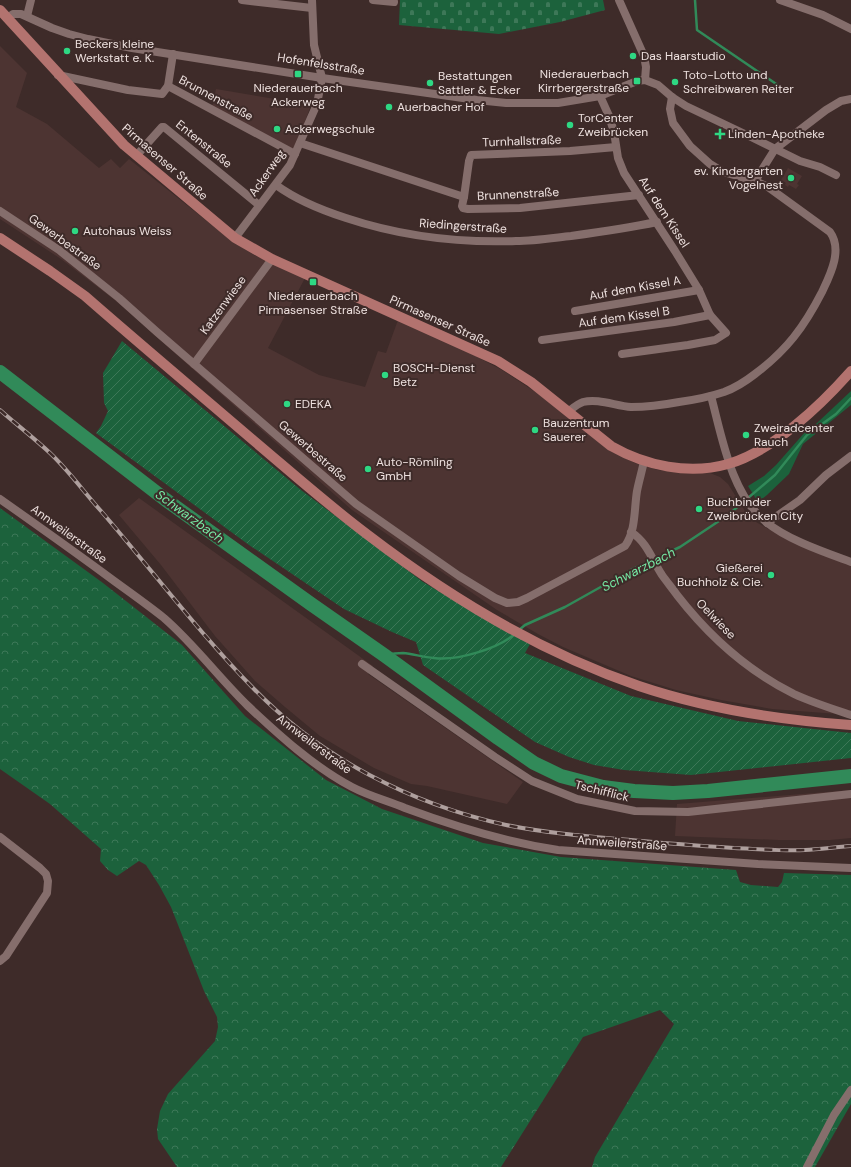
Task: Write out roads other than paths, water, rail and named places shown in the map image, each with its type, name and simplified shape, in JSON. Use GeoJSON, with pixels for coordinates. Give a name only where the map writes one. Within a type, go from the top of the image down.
{"type":"FeatureCollection","features":[{"type":"Feature","properties":{"kind":"main road"},"geometry":{"type":"LineString","coordinates":[[0,10],[7,18]]}},
{"type":"Feature","properties":{"kind":"main road","name":"Pirmasenser Straße"},"geometry":{"type":"LineString","coordinates":[[7,18],[110,131],[136,156],[235,238],[272,259],[498,361],[532,382],[611,446],[625,454],[644,461],[671,467],[704,468],[730,463],[756,451],[788,430],[822,402],[851,371]]}},
{"type":"Feature","properties":{"kind":"main road"},"geometry":{"type":"LineString","coordinates":[[0,238],[85,296],[367,535],[438,585],[471,606],[541,644],[598,671],[638,686],[684,700],[734,710],[851,724]]}},
{"type":"Feature","properties":{"kind":"street"},"geometry":{"type":"LineString","coordinates":[[27,16],[31,0]]}},
{"type":"Feature","properties":{"kind":"street"},"geometry":{"type":"LineString","coordinates":[[242,0],[312,4]]}},
{"type":"Feature","properties":{"kind":"street"},"geometry":{"type":"LineString","coordinates":[[373,0],[394,2]]}},
{"type":"Feature","properties":{"kind":"street"},"geometry":{"type":"LineString","coordinates":[[620,0],[644,56],[646,67],[645,80],[658,85],[686,106],[800,161],[820,167],[836,175]]}},
{"type":"Feature","properties":{"kind":"street"},"geometry":{"type":"LineString","coordinates":[[780,0],[823,15],[851,29]]}},
{"type":"Feature","properties":{"kind":"street","name":"Ackerweg"},"geometry":{"type":"LineString","coordinates":[[235,238],[287,169],[300,144],[317,104],[322,78],[315,51],[312,4]]}},
{"type":"Feature","properties":{"kind":"street","name":"Hofenfelsstraße"},"geometry":{"type":"LineString","coordinates":[[7,18],[17,13],[52,28],[88,39],[132,48],[442,96],[506,103],[558,103],[600,96],[637,81],[645,80]]}},
{"type":"Feature","properties":{"kind":"street","name":"Brunnenstraße"},"geometry":{"type":"LineString","coordinates":[[58,75],[99,84],[162,94],[168,86],[173,54]]}},
{"type":"Feature","properties":{"kind":"street","name":"Brunnenstraße"},"geometry":{"type":"LineString","coordinates":[[168,86],[295,154]]}},
{"type":"Feature","properties":{"kind":"street","name":"Auf dem Kissel"},"geometry":{"type":"LineString","coordinates":[[600,96],[610,121],[620,165],[657,222],[698,290],[710,315],[726,333],[715,340],[622,354]]}},
{"type":"Feature","properties":{"kind":"street"},"geometry":{"type":"LineString","coordinates":[[568,412],[582,402],[591,401],[647,407],[725,392],[748,379],[786,347],[796,335],[816,302],[830,273],[836,247],[835,239],[830,232],[768,186],[723,172],[698,154],[673,123],[670,109],[672,97]]}},
{"type":"Feature","properties":{"kind":"street"},"geometry":{"type":"LineString","coordinates":[[755,181],[776,149],[826,110],[841,101],[851,99]]}},
{"type":"Feature","properties":{"kind":"street","name":"Entenstraße"},"geometry":{"type":"LineString","coordinates":[[136,156],[164,127],[259,205]]}},
{"type":"Feature","properties":{"kind":"street","name":"Brunnenstraße"},"geometry":{"type":"LineString","coordinates":[[300,144],[464,197],[462,203],[463,208],[520,208],[638,194]]}},
{"type":"Feature","properties":{"kind":"street","name":"Turnhallstraße"},"geometry":{"type":"LineString","coordinates":[[464,197],[471,155],[570,151],[616,147]]}},
{"type":"Feature","properties":{"kind":"street","name":"Riedingerstraße"},"geometry":{"type":"LineString","coordinates":[[276,185],[292,197],[308,204],[370,226],[451,239],[518,242],[603,232],[657,222]]}},
{"type":"Feature","properties":{"kind":"street","name":"Gewerbestraße"},"geometry":{"type":"LineString","coordinates":[[0,211],[59,250],[119,298],[356,504],[459,576],[495,598],[507,602],[518,602],[527,598],[625,546],[631,532]]}},
{"type":"Feature","properties":{"kind":"street","name":"Katzenwiese"},"geometry":{"type":"LineString","coordinates":[[194,364],[272,259]]}},
{"type":"Feature","properties":{"kind":"street","name":"Auf dem Kissel A"},"geometry":{"type":"LineString","coordinates":[[575,311],[698,290]]}},
{"type":"Feature","properties":{"kind":"street","name":"Auf dem Kissel B"},"geometry":{"type":"LineString","coordinates":[[542,340],[674,322],[710,315]]}},
{"type":"Feature","properties":{"kind":"street"},"geometry":{"type":"LineString","coordinates":[[710,396],[740,491],[751,506],[767,524],[786,535],[851,562]]}},
{"type":"Feature","properties":{"kind":"street"},"geometry":{"type":"LineString","coordinates":[[767,524],[800,500],[826,475],[851,456]]}},
{"type":"Feature","properties":{"kind":"street"},"geometry":{"type":"LineString","coordinates":[[631,532],[637,489],[644,461]]}},
{"type":"Feature","properties":{"kind":"street","name":"Annweilerstraße"},"geometry":{"type":"LineString","coordinates":[[0,499],[140,599],[189,642],[230,689],[249,708],[290,744],[329,773],[353,787],[441,822],[490,837],[530,846],[558,850],[758,864],[851,868]]}},
{"type":"Feature","properties":{"kind":"street","name":"Oelwiese"},"geometry":{"type":"LineString","coordinates":[[631,532],[643,542],[659,570],[694,616],[725,646],[749,666],[795,694],[851,715]]}},
{"type":"Feature","properties":{"kind":"street","name":"Tschifflick"},"geometry":{"type":"LineString","coordinates":[[362,664],[495,757],[532,781],[577,799],[635,811],[688,812],[851,794]]}},
{"type":"Feature","properties":{"kind":"street"},"geometry":{"type":"LineString","coordinates":[[0,837],[43,871],[48,880],[48,888],[47,894],[6,956],[0,961]]}},
{"type":"Feature","properties":{"kind":"street"},"geometry":{"type":"LineString","coordinates":[[807,1167],[834,1115],[851,1090]]}},
{"type":"Feature","properties":{"kind":"waterway"},"geometry":{"type":"LineString","coordinates":[[695,0],[697,30],[785,90]]}},
{"type":"Feature","properties":{"kind":"waterway","name":"Schwarzbach"},"geometry":{"type":"LineString","coordinates":[[0,372],[166,500],[498,738],[534,763],[561,776],[603,787],[634,791],[673,793],[708,791],[851,776]]}},
{"type":"Feature","properties":{"kind":"waterway","name":"Schwarzbach"},"geometry":{"type":"LineString","coordinates":[[519,630],[525,625],[565,607],[631,570],[680,547],[728,515],[775,475],[807,435],[836,414],[851,398]]}},
{"type":"Feature","properties":{"kind":"waterway","name":"Schwarzbach"},"geometry":{"type":"LineString","coordinates":[[384,655],[403,653],[434,658],[454,658],[488,649],[508,639],[516,633]]}},
{"type":"Feature","properties":{"kind":"railway"},"geometry":{"type":"LineString","coordinates":[[0,410],[44,447],[64,467],[195,624],[254,689],[280,714],[308,736],[338,757],[370,775],[402,791],[436,805],[506,825],[540,831],[665,843],[761,849],[805,850],[851,846]]}},
{"type":"Feature","properties":{"kind":"place","name":"Beckers kleine Werkstatt e. K."},"geometry":{"type":"Point","coordinates":[67,51]}},
{"type":"Feature","properties":{"kind":"place","name":"Das Haarstudio"},"geometry":{"type":"Point","coordinates":[633,56]}},
{"type":"Feature","properties":{"kind":"place","name":"Niederauerbach Ackerweg"},"geometry":{"type":"Point","coordinates":[298,74]}},
{"type":"Feature","properties":{"kind":"place","name":"Niederauerbach Kirrbergerstraße"},"geometry":{"type":"Point","coordinates":[637,81]}},
{"type":"Feature","properties":{"kind":"place","name":"Toto-Lotto und Schreibwaren Reiter"},"geometry":{"type":"Point","coordinates":[675,82]}},
{"type":"Feature","properties":{"kind":"place","name":"Bestattungen Sattler & Ecker"},"geometry":{"type":"Point","coordinates":[430,83]}},
{"type":"Feature","properties":{"kind":"place","name":"Auerbacher Hof"},"geometry":{"type":"Point","coordinates":[389,107]}},
{"type":"Feature","properties":{"kind":"place","name":"TorCenter Zweibrücken"},"geometry":{"type":"Point","coordinates":[570,125]}},
{"type":"Feature","properties":{"kind":"place","name":"Ackerwegschule"},"geometry":{"type":"Point","coordinates":[277,129]}},
{"type":"Feature","properties":{"kind":"place","name":"Linden-Apotheke"},"geometry":{"type":"Point","coordinates":[720,134]}},
{"type":"Feature","properties":{"kind":"place","name":"ev. Kindergarten Vogelnest"},"geometry":{"type":"Point","coordinates":[791,178]}},
{"type":"Feature","properties":{"kind":"place","name":"Autohaus Weiss"},"geometry":{"type":"Point","coordinates":[75,231]}},
{"type":"Feature","properties":{"kind":"place","name":"Niederauerbach Pirmasenser Straße"},"geometry":{"type":"Point","coordinates":[313,282]}},
{"type":"Feature","properties":{"kind":"place","name":"BOSCH-Dienst Betz"},"geometry":{"type":"Point","coordinates":[385,375]}},
{"type":"Feature","properties":{"kind":"place","name":"EDEKA"},"geometry":{"type":"Point","coordinates":[287,404]}},
{"type":"Feature","properties":{"kind":"place","name":"Bauzentrum Sauerer"},"geometry":{"type":"Point","coordinates":[535,430]}},
{"type":"Feature","properties":{"kind":"place","name":"Zweiradcenter Rauch"},"geometry":{"type":"Point","coordinates":[746,435]}},
{"type":"Feature","properties":{"kind":"place","name":"Auto-Römling GmbH"},"geometry":{"type":"Point","coordinates":[368,469]}},
{"type":"Feature","properties":{"kind":"place","name":"Buchbinder Zweibrücken City"},"geometry":{"type":"Point","coordinates":[699,509]}},
{"type":"Feature","properties":{"kind":"place","name":"Gießerei Buchholz & Cie."},"geometry":{"type":"Point","coordinates":[771,575]}}]}
